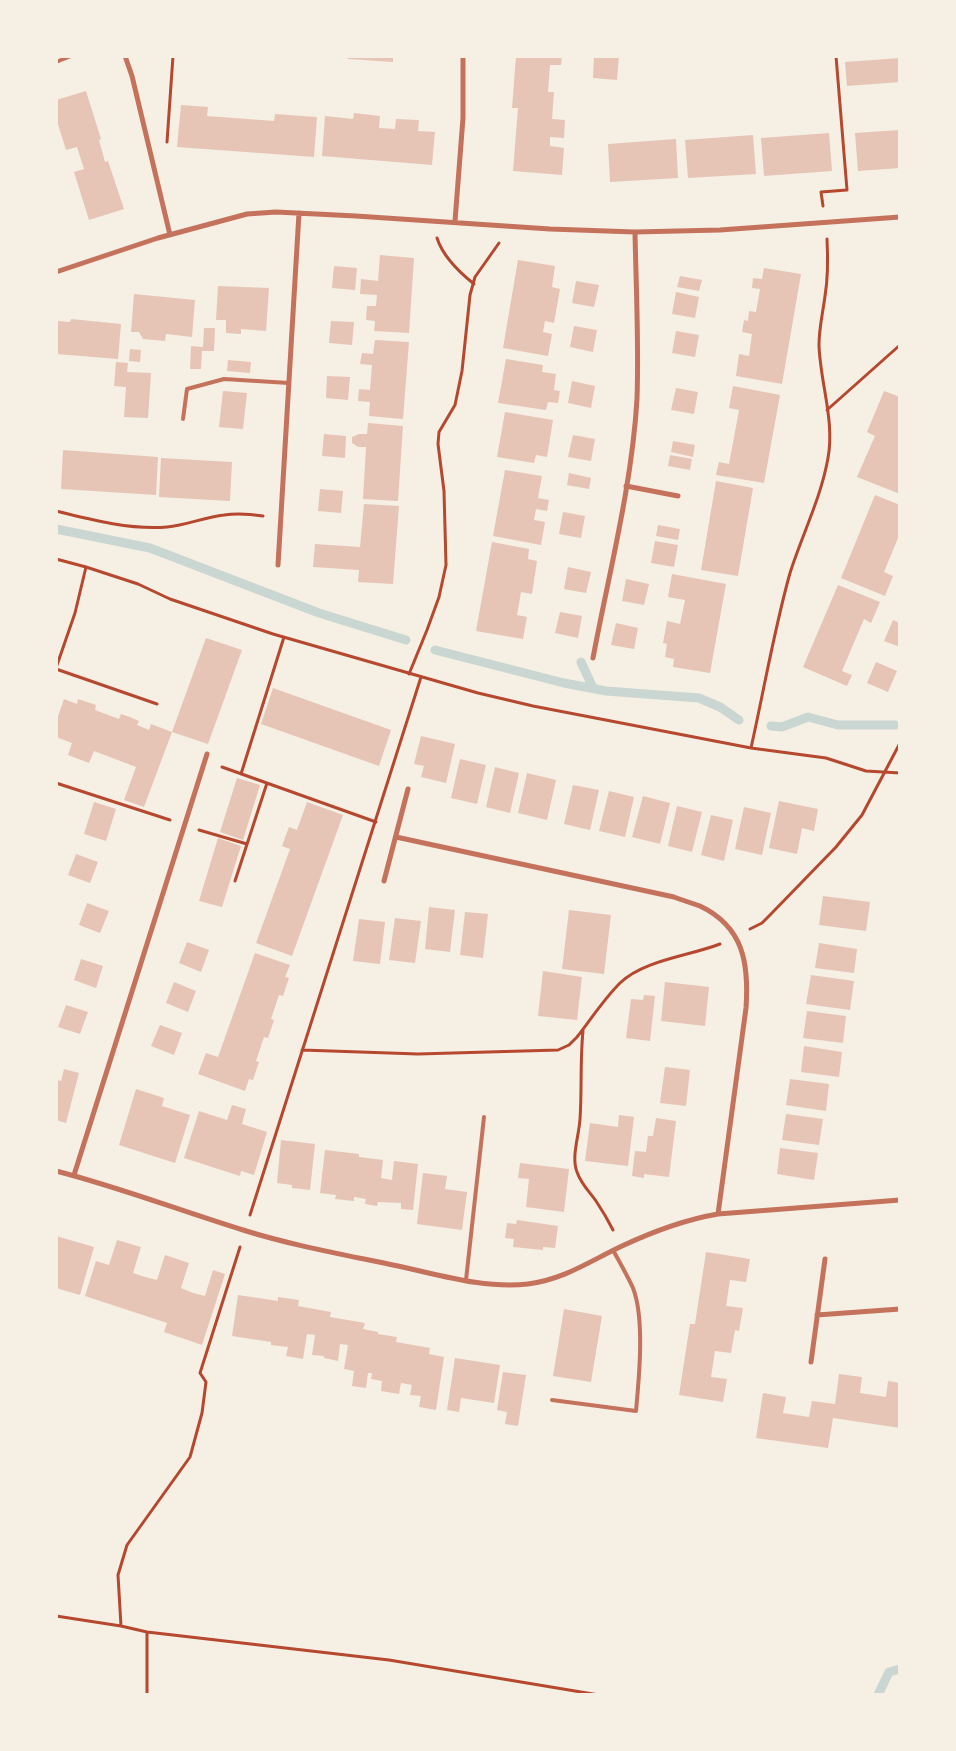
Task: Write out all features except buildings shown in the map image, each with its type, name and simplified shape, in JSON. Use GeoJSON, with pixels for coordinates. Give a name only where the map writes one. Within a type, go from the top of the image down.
{"type":"FeatureCollection","features":[{"type":"Feature","properties":{"kind":"street"},"geometry":{"type":"LineString","coordinates":[[126,56],[170,235]]}},
{"type":"Feature","properties":{"kind":"street"},"geometry":{"type":"LineString","coordinates":[[455,221],[463,118],[463,56]]}},
{"type":"Feature","properties":{"kind":"street"},"geometry":{"type":"LineString","coordinates":[[56,272],[170,235],[247,214],[276,212],[634,232],[711,230],[900,217]]}},
{"type":"Feature","properties":{"kind":"street"},"geometry":{"type":"LineString","coordinates":[[278,565],[299,213]]}},
{"type":"Feature","properties":{"kind":"street"},"geometry":{"type":"LineString","coordinates":[[593,658],[626,486],[637,400],[638,355],[634,232]]}},
{"type":"Feature","properties":{"kind":"street"},"geometry":{"type":"LineString","coordinates":[[626,486],[678,496]]}},
{"type":"Feature","properties":{"kind":"street"},"geometry":{"type":"LineString","coordinates":[[74,1175],[207,754]]}},
{"type":"Feature","properties":{"kind":"street"},"geometry":{"type":"LineString","coordinates":[[384,881],[408,789]]}},
{"type":"Feature","properties":{"kind":"street"},"geometry":{"type":"LineString","coordinates":[[396,837],[674,897],[700,906],[719,918],[736,938],[742,950],[747,968],[747,994],[718,1214]]}},
{"type":"Feature","properties":{"kind":"street"},"geometry":{"type":"LineString","coordinates":[[56,1171],[74,1175],[245,1231],[466,1280],[503,1285],[528,1284],[550,1280],[573,1272],[613,1250],[662,1228],[689,1219],[718,1214],[900,1200]]}},
{"type":"Feature","properties":{"kind":"street"},"geometry":{"type":"LineString","coordinates":[[811,1362],[825,1259]]}},
{"type":"Feature","properties":{"kind":"street"},"geometry":{"type":"LineString","coordinates":[[818,1315],[900,1309]]}},
{"type":"Feature","properties":{"kind":"lane"},"geometry":{"type":"LineString","coordinates":[[57,61],[71,56]]}},
{"type":"Feature","properties":{"kind":"lane"},"geometry":{"type":"LineString","coordinates":[[183,419],[187,389],[224,379],[289,383]]}},
{"type":"Feature","properties":{"kind":"lane"},"geometry":{"type":"LineString","coordinates":[[466,1280],[484,1117]]}},
{"type":"Feature","properties":{"kind":"lane"},"geometry":{"type":"LineString","coordinates":[[552,1400],[636,1411],[640,1336],[639,1310],[633,1289],[613,1250]]}},
{"type":"Feature","properties":{"kind":"path"},"geometry":{"type":"LineString","coordinates":[[167,144],[173,56]]}},
{"type":"Feature","properties":{"kind":"path"},"geometry":{"type":"LineString","coordinates":[[751,748],[781,609],[791,572],[823,480],[829,456],[829,422],[819,344],[826,285],[827,251],[826,222],[821,192],[847,190],[836,56]]}},
{"type":"Feature","properties":{"kind":"path"},"geometry":{"type":"LineString","coordinates":[[432,220],[440,246],[458,271],[474,284]]}},
{"type":"Feature","properties":{"kind":"path"},"geometry":{"type":"LineString","coordinates":[[409,674],[439,597],[446,566],[444,491],[438,444],[439,432],[455,405],[462,371],[470,295],[476,277],[511,225]]}},
{"type":"Feature","properties":{"kind":"path"},"geometry":{"type":"LineString","coordinates":[[827,410],[900,346]]}},
{"type":"Feature","properties":{"kind":"path"},"geometry":{"type":"LineString","coordinates":[[56,511],[92,520],[145,527],[168,527],[223,515],[241,514],[281,518]]}},
{"type":"Feature","properties":{"kind":"path"},"geometry":{"type":"LineString","coordinates":[[56,559],[138,584],[170,599],[284,637],[478,693],[533,706],[751,748],[826,758],[866,772],[900,773]]}},
{"type":"Feature","properties":{"kind":"path"},"geometry":{"type":"LineString","coordinates":[[86,567],[75,612],[56,669],[157,704]]}},
{"type":"Feature","properties":{"kind":"path"},"geometry":{"type":"LineString","coordinates":[[241,774],[284,637]]}},
{"type":"Feature","properties":{"kind":"path"},"geometry":{"type":"LineString","coordinates":[[121,1626],[118,1575],[127,1545],[190,1457],[202,1413],[206,1382],[200,1373],[421,677]]}},
{"type":"Feature","properties":{"kind":"path"},"geometry":{"type":"LineString","coordinates":[[302,1050],[418,1054],[543,1052],[558,1050],[570,1045],[621,982],[635,972],[736,938],[762,923],[836,847],[862,815],[900,743]]}},
{"type":"Feature","properties":{"kind":"path"},"geometry":{"type":"LineString","coordinates":[[205,761],[376,822]]}},
{"type":"Feature","properties":{"kind":"path"},"geometry":{"type":"LineString","coordinates":[[56,783],[247,844]]}},
{"type":"Feature","properties":{"kind":"path"},"geometry":{"type":"LineString","coordinates":[[235,881],[267,783]]}},
{"type":"Feature","properties":{"kind":"path"},"geometry":{"type":"LineString","coordinates":[[583,1030],[580,1055],[582,1086],[575,1159],[576,1171],[582,1185],[596,1201],[622,1246]]}},
{"type":"Feature","properties":{"kind":"path"},"geometry":{"type":"LineString","coordinates":[[56,1616],[147,1632],[389,1660],[599,1695]]}},
{"type":"Feature","properties":{"kind":"path"},"geometry":{"type":"LineString","coordinates":[[147,1632],[147,1695]]}},
{"type":"Feature","properties":{"kind":"waterway"},"geometry":{"type":"LineString","coordinates":[[56,529],[150,548],[319,613],[406,640]]}},
{"type":"Feature","properties":{"kind":"waterway"},"geometry":{"type":"LineString","coordinates":[[435,650],[564,683],[606,691],[699,698],[720,707],[739,720]]}},
{"type":"Feature","properties":{"kind":"waterway"},"geometry":{"type":"LineString","coordinates":[[581,662],[593,688]]}},
{"type":"Feature","properties":{"kind":"waterway"},"geometry":{"type":"LineString","coordinates":[[771,726],[782,727],[808,717],[838,725],[895,725]]}},
{"type":"Feature","properties":{"kind":"waterway"},"geometry":{"type":"LineString","coordinates":[[878,1695],[889,1672],[900,1669]]}}]}
